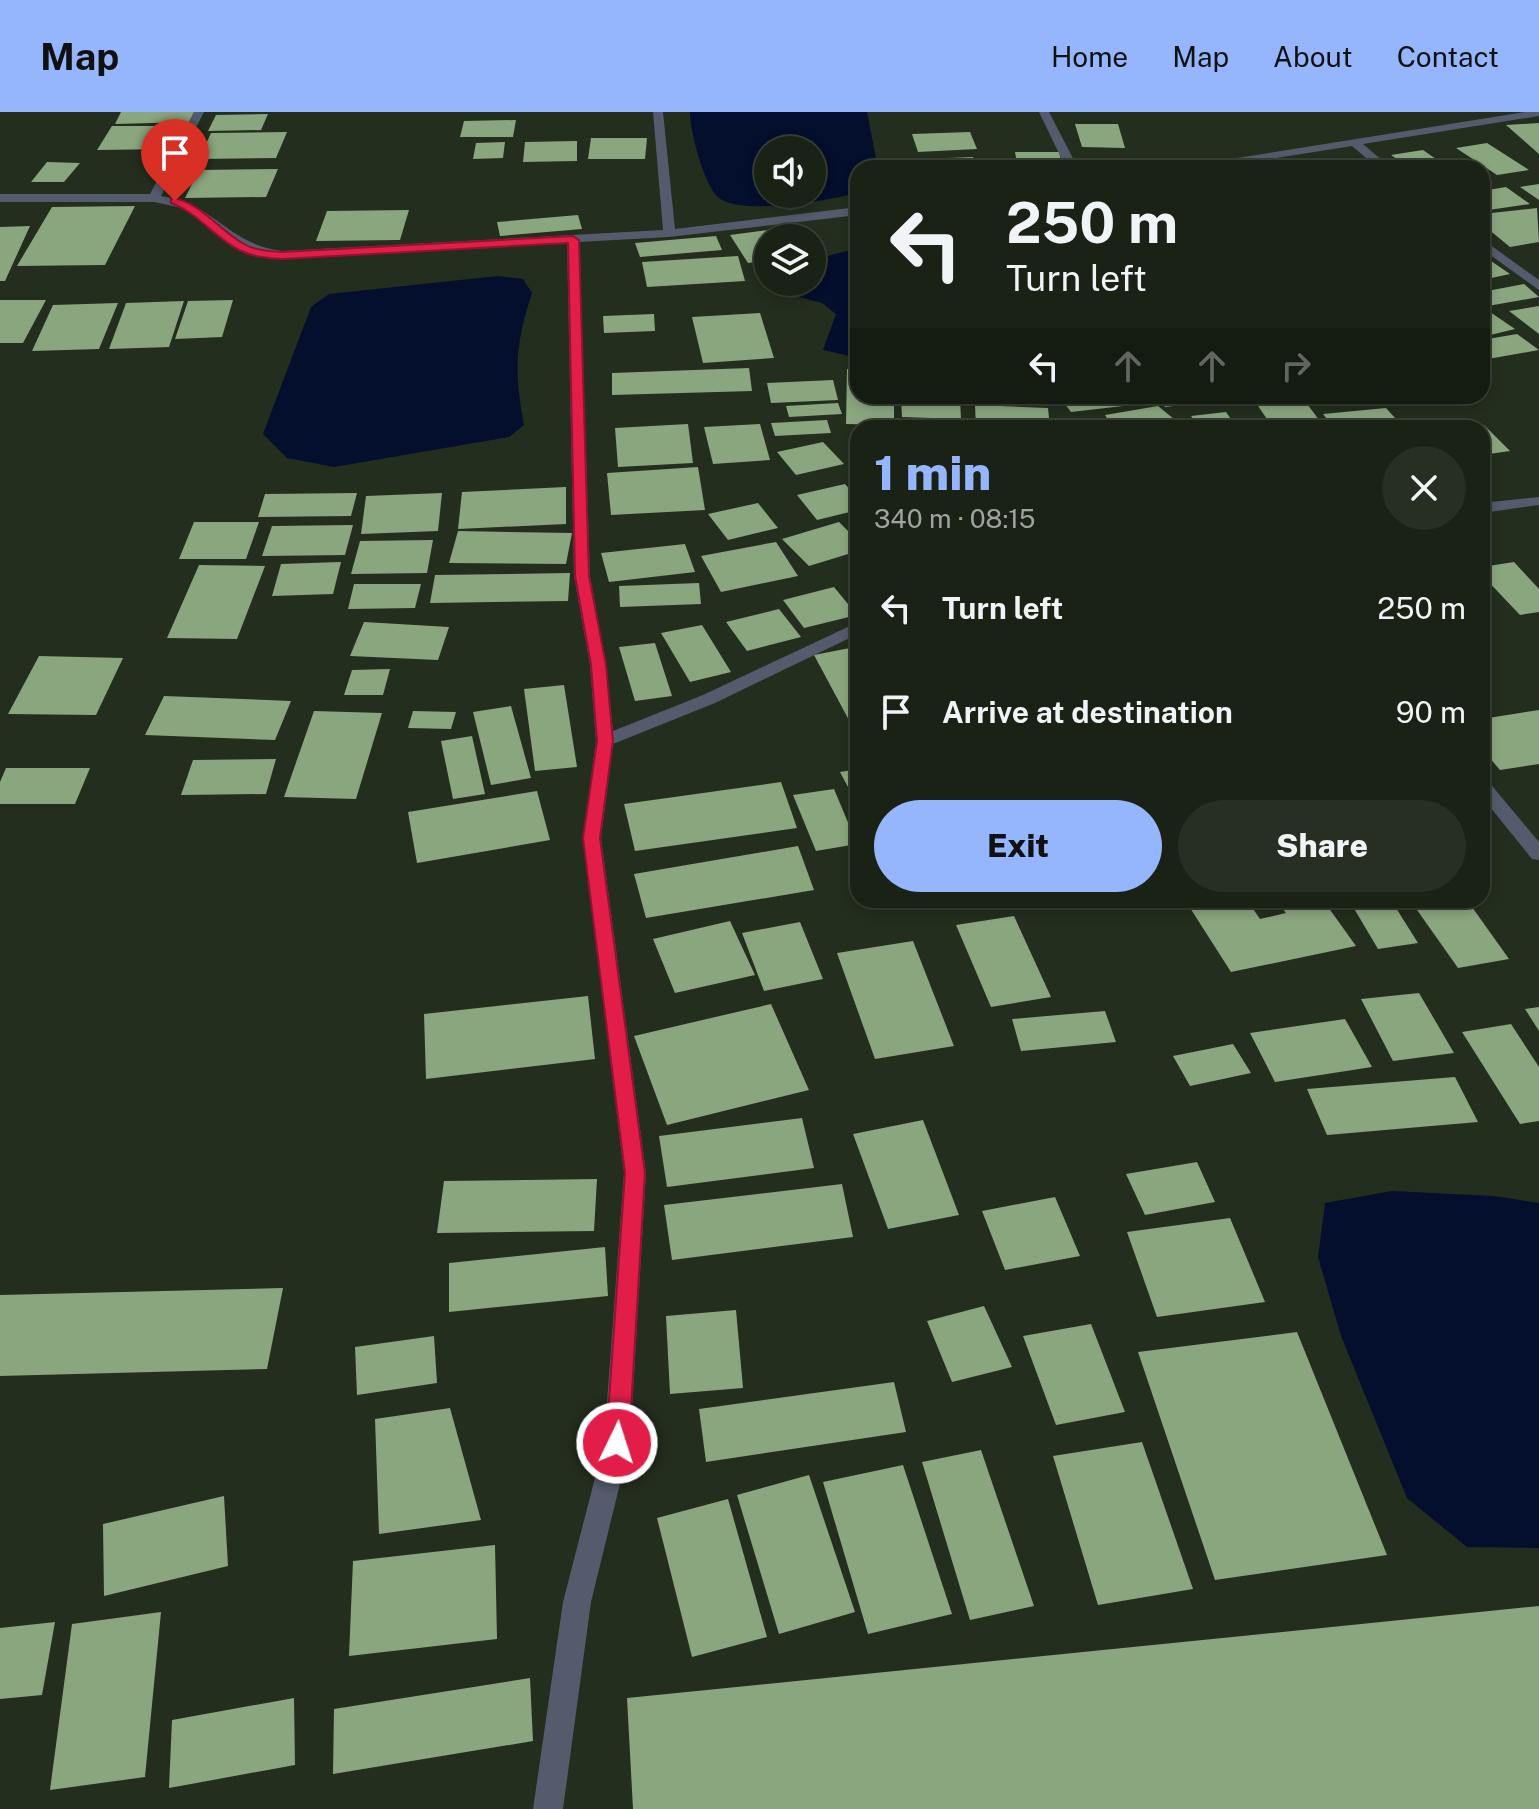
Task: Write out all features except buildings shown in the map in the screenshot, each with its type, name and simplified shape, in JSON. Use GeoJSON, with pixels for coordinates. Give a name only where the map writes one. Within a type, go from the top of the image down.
{"type":"FeatureCollection","features":[{"type":"Feature","properties":{"kind":"street"},"geometry":{"type":"LineString","coordinates":[[154,198],[199,112]]}},
{"type":"Feature","properties":{"kind":"street"},"geometry":{"type":"LineString","coordinates":[[658,112],[669,233]]}},
{"type":"Feature","properties":{"kind":"street"},"geometry":{"type":"LineString","coordinates":[[1044,112],[1068,160]]}},
{"type":"Feature","properties":{"kind":"street"},"geometry":{"type":"LineString","coordinates":[[1243,160],[1539,113]]}},
{"type":"Feature","properties":{"kind":"street"},"geometry":{"type":"LineString","coordinates":[[1354,142],[1375,160]]}},
{"type":"Feature","properties":{"kind":"street"},"geometry":{"type":"LineString","coordinates":[[0,198],[154,198],[191,207],[241,247],[259,254],[282,255],[669,233],[850,212]]}},
{"type":"Feature","properties":{"kind":"street"},"geometry":{"type":"LineString","coordinates":[[548,1809],[577,1602],[617,1443],[635,1173],[592,838],[605,741],[598,665],[582,576],[573,240]]}},
{"type":"Feature","properties":{"kind":"street"},"geometry":{"type":"LineString","coordinates":[[1490,249],[1539,286]]}},
{"type":"Feature","properties":{"kind":"street"},"geometry":{"type":"LineString","coordinates":[[1490,507],[1539,501]]}},
{"type":"Feature","properties":{"kind":"street"},"geometry":{"type":"LineString","coordinates":[[605,741],[709,699],[850,632]]}},
{"type":"Feature","properties":{"kind":"street"},"geometry":{"type":"LineString","coordinates":[[1490,795],[1539,854]]}},
{"type":"Feature","properties":{"kind":"water"},"geometry":{"type":"Polygon","coordinates":[[[690,112],[867,112],[876,160],[850,160],[850,195],[826,199],[826,136],[754,136],[754,206],[746,206],[730,203],[713,192],[699,158],[690,112]]]}},
{"type":"Feature","properties":{"kind":"water"},"geometry":{"type":"Polygon","coordinates":[[[850,250],[850,356],[823,350],[836,314],[822,303],[796,296],[826,296],[826,256],[850,250]]]}},
{"type":"Feature","properties":{"kind":"water"},"geometry":{"type":"Polygon","coordinates":[[[498,276],[523,279],[532,293],[522,328],[518,358],[524,425],[509,437],[334,467],[287,458],[263,434],[311,307],[329,294],[498,276]]]}},
{"type":"Feature","properties":{"kind":"water"},"geometry":{"type":"Polygon","coordinates":[[[1392,1191],[1494,1196],[1539,1203],[1539,1548],[1467,1547],[1407,1498],[1341,1336],[1318,1257],[1325,1203],[1392,1191]]]}},
{"type":"Feature","properties":{"kind":"route"},"geometry":{"type":"LineString","coordinates":[[175,201],[191,207],[241,247],[259,254],[573,240],[582,576],[598,665],[605,741],[592,838],[635,1173],[617,1443]]}}]}
